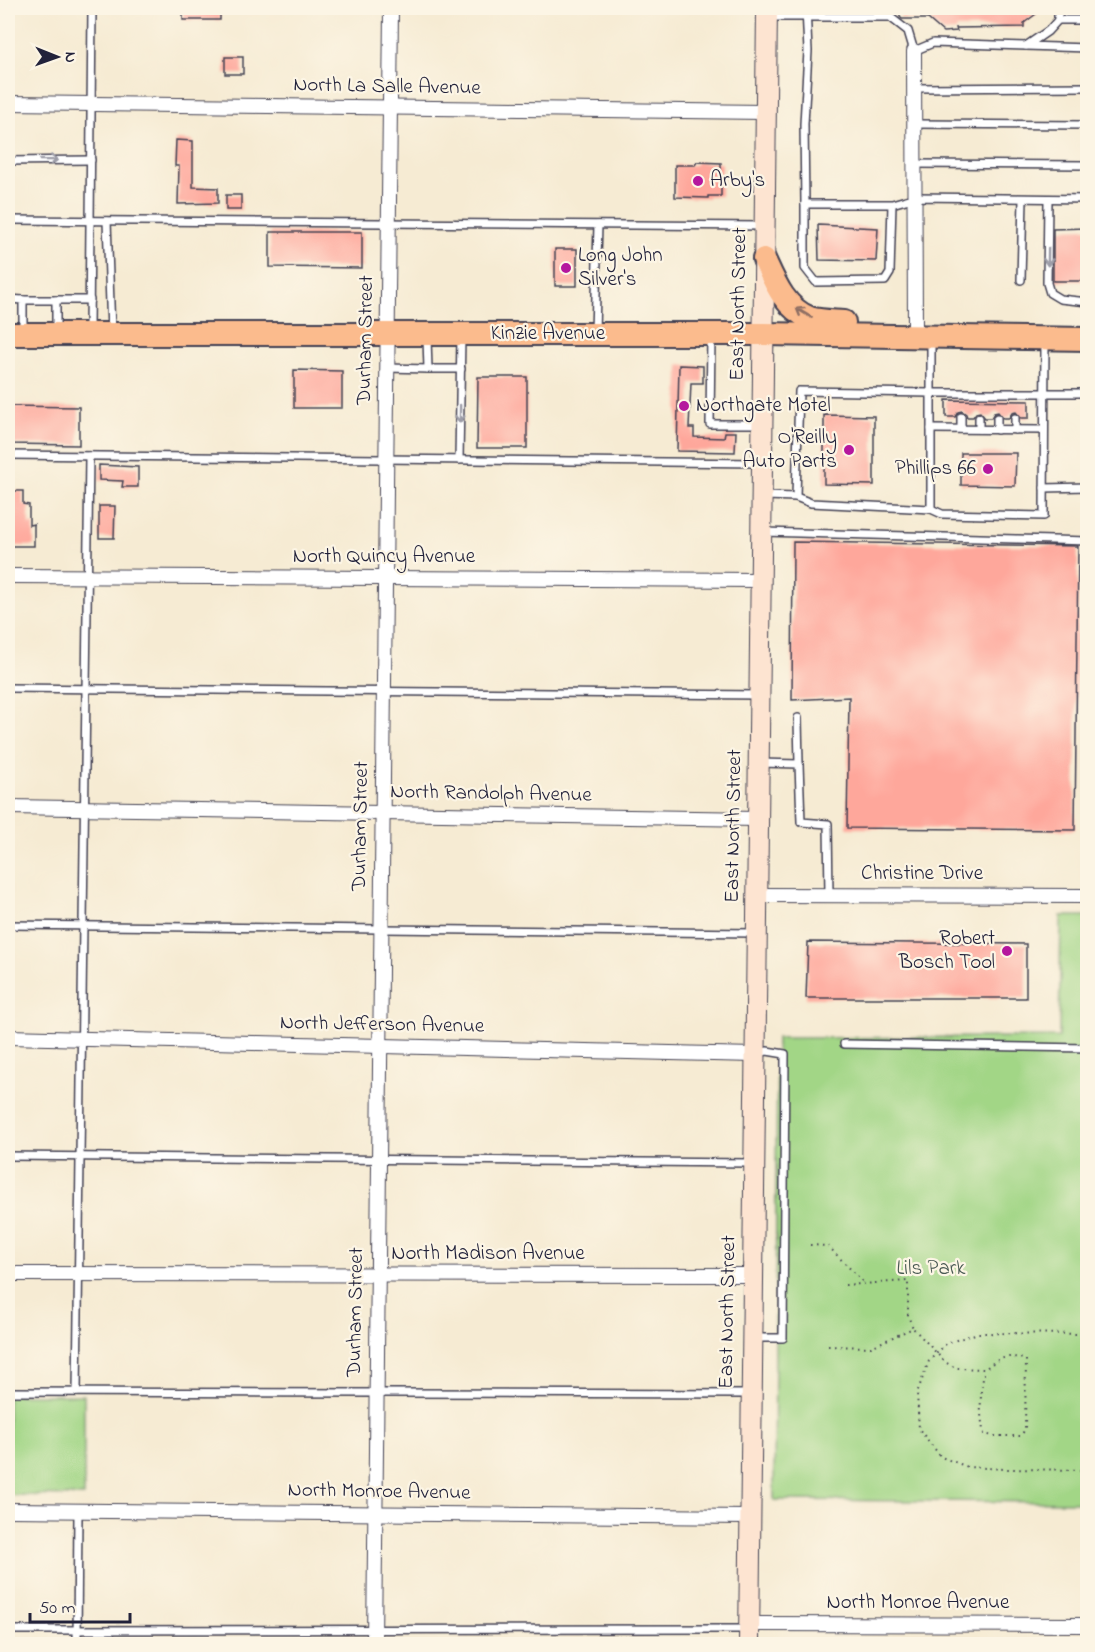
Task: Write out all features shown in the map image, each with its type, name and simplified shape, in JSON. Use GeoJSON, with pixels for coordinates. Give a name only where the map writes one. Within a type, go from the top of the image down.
{"type":"FeatureCollection","features":[{"type":"Feature","properties":{"kind":"main road"},"geometry":{"type":"LineString","coordinates":[[764,259],[778,290],[788,303],[803,314],[813,319],[860,325],[879,335]]}},
{"type":"Feature","properties":{"kind":"main road","name":"Kinzie Avenue"},"geometry":{"type":"LineString","coordinates":[[15,334],[763,334],[1088,339]]}},
{"type":"Feature","properties":{"kind":"street","name":"Durham Street"},"geometry":{"type":"LineString","coordinates":[[374,1644],[391,8]]}},
{"type":"Feature","properties":{"kind":"street","name":"East North Street"},"geometry":{"type":"LineString","coordinates":[[749,1632],[767,12]]}},
{"type":"Feature","properties":{"kind":"street"},"geometry":{"type":"LineString","coordinates":[[914,51],[914,164],[923,336]]}},
{"type":"Feature","properties":{"kind":"street","name":"North La Salle Avenue"},"geometry":{"type":"LineString","coordinates":[[8,103],[765,112]]}},
{"type":"Feature","properties":{"kind":"street","name":"North Quincy Avenue"},"geometry":{"type":"LineString","coordinates":[[8,576],[760,580]]}},
{"type":"Feature","properties":{"kind":"street","name":"North Randolph Avenue"},"geometry":{"type":"LineString","coordinates":[[8,807],[758,819]]}},
{"type":"Feature","properties":{"kind":"street","name":"Christine Drive"},"geometry":{"type":"LineString","coordinates":[[757,895],[1088,896]]}},
{"type":"Feature","properties":{"kind":"street","name":"North Jefferson Avenue"},"geometry":{"type":"LineString","coordinates":[[8,1037],[755,1055]]}},
{"type":"Feature","properties":{"kind":"street","name":"North Madison Avenue"},"geometry":{"type":"LineString","coordinates":[[8,1274],[753,1275]]}},
{"type":"Feature","properties":{"kind":"street","name":"North Monroe Avenue"},"geometry":{"type":"LineString","coordinates":[[8,1510],[750,1517]]}},
{"type":"Feature","properties":{"kind":"street","name":"North Monroe Avenue"},"geometry":{"type":"LineString","coordinates":[[749,1632],[1088,1624]]}},
{"type":"Feature","properties":{"kind":"lane"},"geometry":{"type":"LineString","coordinates":[[92,8],[90,300],[100,334]]}},
{"type":"Feature","properties":{"kind":"lane"},"geometry":{"type":"LineString","coordinates":[[890,8],[890,17]]}},
{"type":"Feature","properties":{"kind":"lane"},"geometry":{"type":"LineString","coordinates":[[1026,46],[1048,31],[1058,20],[1058,8]]}},
{"type":"Feature","properties":{"kind":"lane"},"geometry":{"type":"LineString","coordinates":[[767,12],[890,17],[908,31],[914,51],[933,43],[1088,48]]}},
{"type":"Feature","properties":{"kind":"lane"},"geometry":{"type":"LineString","coordinates":[[806,12],[808,51],[804,124],[805,268],[816,282],[885,281],[890,273],[892,204]]}},
{"type":"Feature","properties":{"kind":"lane"},"geometry":{"type":"LineString","coordinates":[[1058,20],[1088,20]]}},
{"type":"Feature","properties":{"kind":"lane"},"geometry":{"type":"LineString","coordinates":[[915,87],[1088,87]]}},
{"type":"Feature","properties":{"kind":"lane"},"geometry":{"type":"LineString","coordinates":[[915,123],[1088,125]]}},
{"type":"Feature","properties":{"kind":"lane"},"geometry":{"type":"LineString","coordinates":[[8,161],[91,160]]}},
{"type":"Feature","properties":{"kind":"lane"},"geometry":{"type":"LineString","coordinates":[[914,164],[1088,165]]}},
{"type":"Feature","properties":{"kind":"lane"},"geometry":{"type":"LineString","coordinates":[[805,204],[892,204],[916,197],[1088,199]]}},
{"type":"Feature","properties":{"kind":"lane"},"geometry":{"type":"LineString","coordinates":[[1021,280],[1023,199]]}},
{"type":"Feature","properties":{"kind":"lane"},"geometry":{"type":"LineString","coordinates":[[1048,199],[1047,283],[1050,293],[1060,299],[1088,302]]}},
{"type":"Feature","properties":{"kind":"lane"},"geometry":{"type":"LineString","coordinates":[[8,220],[764,226]]}},
{"type":"Feature","properties":{"kind":"lane"},"geometry":{"type":"LineString","coordinates":[[100,334],[107,221]]}},
{"type":"Feature","properties":{"kind":"lane"},"geometry":{"type":"LineString","coordinates":[[595,334],[598,225]]}},
{"type":"Feature","properties":{"kind":"lane"},"geometry":{"type":"LineString","coordinates":[[8,299],[90,300]]}},
{"type":"Feature","properties":{"kind":"lane"},"geometry":{"type":"LineString","coordinates":[[15,334],[23,300]]}},
{"type":"Feature","properties":{"kind":"lane"},"geometry":{"type":"LineString","coordinates":[[56,300],[56,334]]}},
{"type":"Feature","properties":{"kind":"lane"},"geometry":{"type":"LineString","coordinates":[[427,334],[428,369]]}},
{"type":"Feature","properties":{"kind":"lane"},"geometry":{"type":"LineString","coordinates":[[459,460],[461,334]]}},
{"type":"Feature","properties":{"kind":"lane"},"geometry":{"type":"LineString","coordinates":[[711,334],[710,424],[762,424]]}},
{"type":"Feature","properties":{"kind":"lane"},"geometry":{"type":"LineString","coordinates":[[923,336],[931,393],[931,509]]}},
{"type":"Feature","properties":{"kind":"lane"},"geometry":{"type":"LineString","coordinates":[[761,496],[796,497],[811,503],[931,509],[942,514],[1044,516],[1045,338]]}},
{"type":"Feature","properties":{"kind":"lane"},"geometry":{"type":"LineString","coordinates":[[387,368],[461,369]]}},
{"type":"Feature","properties":{"kind":"lane"},"geometry":{"type":"LineString","coordinates":[[796,497],[799,392],[931,393],[962,397],[1088,393]]}},
{"type":"Feature","properties":{"kind":"lane"},"geometry":{"type":"LineString","coordinates":[[961,417],[961,429]]}},
{"type":"Feature","properties":{"kind":"lane"},"geometry":{"type":"LineString","coordinates":[[979,418],[979,429]]}},
{"type":"Feature","properties":{"kind":"lane"},"geometry":{"type":"LineString","coordinates":[[997,418],[997,430]]}},
{"type":"Feature","properties":{"kind":"lane"},"geometry":{"type":"LineString","coordinates":[[1015,418],[1015,430]]}},
{"type":"Feature","properties":{"kind":"lane"},"geometry":{"type":"LineString","coordinates":[[931,429],[1044,430]]}},
{"type":"Feature","properties":{"kind":"lane"},"geometry":{"type":"LineString","coordinates":[[8,455],[762,463]]}},
{"type":"Feature","properties":{"kind":"lane"},"geometry":{"type":"LineString","coordinates":[[77,1392],[89,456]]}},
{"type":"Feature","properties":{"kind":"lane"},"geometry":{"type":"LineString","coordinates":[[1044,488],[1088,488]]}},
{"type":"Feature","properties":{"kind":"lane"},"geometry":{"type":"LineString","coordinates":[[761,532],[1088,541]]}},
{"type":"Feature","properties":{"kind":"lane"},"geometry":{"type":"LineString","coordinates":[[8,687],[759,695]]}},
{"type":"Feature","properties":{"kind":"lane"},"geometry":{"type":"LineString","coordinates":[[798,718],[801,822],[828,824],[830,895]]}},
{"type":"Feature","properties":{"kind":"lane"},"geometry":{"type":"LineString","coordinates":[[758,763],[799,764]]}},
{"type":"Feature","properties":{"kind":"lane"},"geometry":{"type":"LineString","coordinates":[[8,925],[756,933]]}},
{"type":"Feature","properties":{"kind":"lane"},"geometry":{"type":"LineString","coordinates":[[844,1044],[1088,1048]]}},
{"type":"Feature","properties":{"kind":"lane"},"geometry":{"type":"LineString","coordinates":[[752,1338],[783,1338],[785,1054],[767,1051],[755,1055]]}},
{"type":"Feature","properties":{"kind":"lane"},"geometry":{"type":"LineString","coordinates":[[8,1156],[754,1163]]}},
{"type":"Feature","properties":{"kind":"lane"},"geometry":{"type":"LineString","coordinates":[[8,1392],[751,1394]]}},
{"type":"Feature","properties":{"kind":"lane"},"geometry":{"type":"LineString","coordinates":[[76,1644],[78,1511]]}},
{"type":"Feature","properties":{"kind":"lane"},"geometry":{"type":"LineString","coordinates":[[8,1630],[749,1632]]}},
{"type":"Feature","properties":{"kind":"path"},"geometry":{"type":"LineString","coordinates":[[810,1245],[828,1246],[865,1284]]}},
{"type":"Feature","properties":{"kind":"path"},"geometry":{"type":"LineString","coordinates":[[845,1285],[908,1281],[908,1316],[913,1328],[945,1362],[956,1368],[985,1369],[1003,1357],[1014,1355],[1026,1360],[1025,1429],[1021,1436],[984,1434],[980,1410],[985,1369]]}},
{"type":"Feature","properties":{"kind":"path"},"geometry":{"type":"LineString","coordinates":[[828,1346],[871,1347],[913,1328]]}},
{"type":"Feature","properties":{"kind":"path"},"geometry":{"type":"LineString","coordinates":[[1088,1334],[978,1333],[947,1343],[929,1361],[917,1393],[919,1429],[941,1457],[968,1467],[1088,1470]]}},
{"type":"Feature","properties":{"kind":"green space","name":"Lils Park"},"geometry":{"type":"Polygon","coordinates":[[[1061,916],[1087,916],[1087,1502],[774,1500],[777,1038],[1059,1037],[1061,916]]]}},
{"type":"Feature","properties":{"kind":"green space"},"geometry":{"type":"Polygon","coordinates":[[[8,1395],[84,1395],[84,1496],[8,1495],[8,1395]]]}},
{"type":"Feature","properties":{"kind":"building"},"geometry":{"type":"Polygon","coordinates":[[[183,8],[220,8],[220,20],[183,20],[183,8]]]}},
{"type":"Feature","properties":{"kind":"building"},"geometry":{"type":"Polygon","coordinates":[[[900,8],[1044,8],[1024,23],[1024,27],[956,28],[957,31],[943,32],[928,19],[902,19],[900,8]]]}},
{"type":"Feature","properties":{"kind":"building"},"geometry":{"type":"Polygon","coordinates":[[[225,57],[243,57],[243,74],[225,74],[225,57]]]}},
{"type":"Feature","properties":{"kind":"building"},"geometry":{"type":"Polygon","coordinates":[[[176,140],[193,141],[193,187],[218,188],[218,203],[178,204],[179,166],[175,166],[176,140]]]}},
{"type":"Feature","properties":{"kind":"building","name":"Arby's"},"geometry":{"type":"Polygon","coordinates":[[[697,162],[721,163],[721,196],[675,197],[675,165],[695,165],[697,162]]]}},
{"type":"Feature","properties":{"kind":"building"},"geometry":{"type":"Polygon","coordinates":[[[226,195],[241,195],[241,210],[226,210],[226,195]]]}},
{"type":"Feature","properties":{"kind":"building"},"geometry":{"type":"Polygon","coordinates":[[[818,225],[878,228],[876,261],[819,260],[818,225]]]}},
{"type":"Feature","properties":{"kind":"building"},"geometry":{"type":"Polygon","coordinates":[[[1088,228],[1088,281],[1053,281],[1053,229],[1088,228]]]}},
{"type":"Feature","properties":{"kind":"building"},"geometry":{"type":"Polygon","coordinates":[[[270,232],[362,232],[362,268],[270,267],[270,232]]]}},
{"type":"Feature","properties":{"kind":"building","name":"Long John Silver's"},"geometry":{"type":"Polygon","coordinates":[[[555,249],[577,249],[577,286],[555,286],[555,249]]]}},
{"type":"Feature","properties":{"kind":"building","name":"Northgate Motel"},"geometry":{"type":"Polygon","coordinates":[[[679,365],[703,366],[703,383],[691,383],[689,428],[694,428],[694,437],[724,438],[725,432],[736,432],[735,452],[677,451],[679,365]]]}},
{"type":"Feature","properties":{"kind":"building"},"geometry":{"type":"Polygon","coordinates":[[[294,370],[342,371],[342,408],[294,408],[294,370]]]}},
{"type":"Feature","properties":{"kind":"building"},"geometry":{"type":"Polygon","coordinates":[[[478,377],[527,377],[527,448],[477,448],[478,377]]]}},
{"type":"Feature","properties":{"kind":"building","name":"Phillips 66"},"geometry":{"type":"Polygon","coordinates":[[[946,400],[1029,401],[1029,418],[1021,418],[1016,412],[1012,413],[1009,418],[1003,418],[998,412],[994,413],[991,418],[985,418],[980,412],[973,417],[967,417],[962,411],[958,412],[955,417],[946,417],[946,400]]]}},
{"type":"Feature","properties":{"kind":"building"},"geometry":{"type":"Polygon","coordinates":[[[8,406],[79,407],[79,445],[8,444],[8,406]]]}},
{"type":"Feature","properties":{"kind":"building","name":"O'Reilly Auto Parts"},"geometry":{"type":"Polygon","coordinates":[[[824,415],[874,416],[874,485],[824,484],[824,415]]]}},
{"type":"Feature","properties":{"kind":"building","name":"Phillips 66"},"geometry":{"type":"Polygon","coordinates":[[[961,453],[1016,453],[1015,486],[961,485],[961,453]]]}},
{"type":"Feature","properties":{"kind":"building"},"geometry":{"type":"Polygon","coordinates":[[[99,465],[138,467],[138,487],[122,487],[123,481],[99,480],[99,465]]]}},
{"type":"Feature","properties":{"kind":"building"},"geometry":{"type":"Polygon","coordinates":[[[8,491],[23,491],[23,504],[29,505],[29,525],[34,524],[34,546],[8,546],[8,491]]]}},
{"type":"Feature","properties":{"kind":"building"},"geometry":{"type":"Polygon","coordinates":[[[99,506],[115,506],[114,538],[99,538],[99,506]]]}},
{"type":"Feature","properties":{"kind":"building"},"geometry":{"type":"Polygon","coordinates":[[[793,542],[1078,546],[1075,830],[847,828],[849,697],[792,700],[793,542]]]}},
{"type":"Feature","properties":{"kind":"building"},"geometry":{"type":"Polygon","coordinates":[[[808,942],[1026,944],[1026,998],[806,998],[808,942]]]}},
{"type":"Feature","properties":{"kind":"place","name":"Arby's"},"geometry":{"type":"Point","coordinates":[698,181]}},
{"type":"Feature","properties":{"kind":"place","name":"Long John Silver's"},"geometry":{"type":"Point","coordinates":[566,268]}},
{"type":"Feature","properties":{"kind":"place","name":"Northgate Motel"},"geometry":{"type":"Point","coordinates":[684,406]}},
{"type":"Feature","properties":{"kind":"place","name":"O'Reilly Auto Parts"},"geometry":{"type":"Point","coordinates":[849,450]}},
{"type":"Feature","properties":{"kind":"place","name":"Phillips 66"},"geometry":{"type":"Point","coordinates":[988,469]}},
{"type":"Feature","properties":{"kind":"place","name":"Robert Bosch Tool"},"geometry":{"type":"Point","coordinates":[1007,951]}}]}
